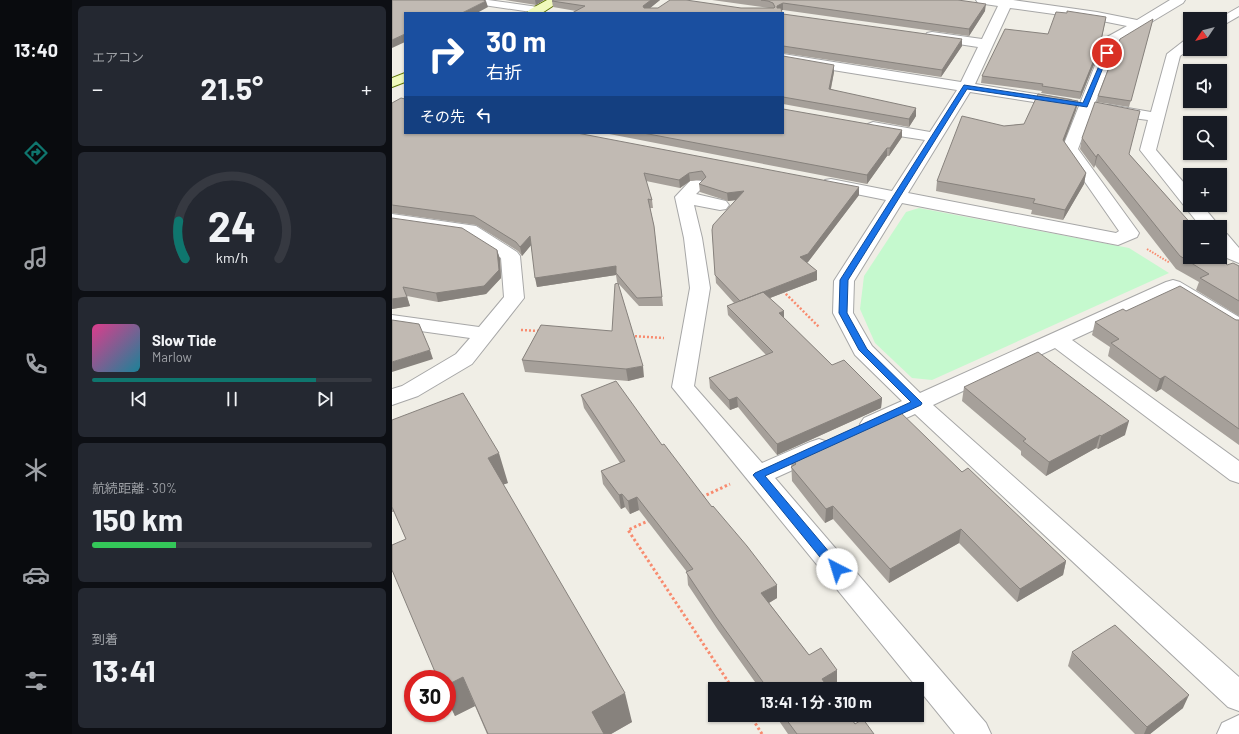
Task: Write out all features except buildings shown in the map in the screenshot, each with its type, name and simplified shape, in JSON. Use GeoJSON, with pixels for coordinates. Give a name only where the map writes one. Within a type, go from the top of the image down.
{"type":"FeatureCollection","features":[{"type":"Feature","properties":{"kind":"street"},"geometry":{"type":"LineString","coordinates":[[536,12],[556,0]]}},
{"type":"Feature","properties":{"kind":"street"},"geometry":{"type":"LineString","coordinates":[[982,0],[1006,2],[1138,24]]}},
{"type":"Feature","properties":{"kind":"street"},"geometry":{"type":"LineString","coordinates":[[815,181],[1118,239],[1130,233],[1070,150],[1085,106],[1112,40],[1179,0]]}},
{"type":"Feature","properties":{"kind":"street"},"geometry":{"type":"LineString","coordinates":[[1006,2],[966,87],[844,280],[843,313],[863,350],[917,403],[1239,697]]}},
{"type":"Feature","properties":{"kind":"street"},"geometry":{"type":"LineString","coordinates":[[1227,19],[1239,11]]}},
{"type":"Feature","properties":{"kind":"street"},"geometry":{"type":"LineString","coordinates":[[924,35],[986,44]]}},
{"type":"Feature","properties":{"kind":"street"},"geometry":{"type":"LineString","coordinates":[[1183,48],[1174,54],[1148,150],[1183,192]]}},
{"type":"Feature","properties":{"kind":"street"},"geometry":{"type":"LineString","coordinates":[[784,58],[1156,117]]}},
{"type":"Feature","properties":{"kind":"street"},"geometry":{"type":"LineString","coordinates":[[392,83],[404,77]]}},
{"type":"Feature","properties":{"kind":"street"},"geometry":{"type":"LineString","coordinates":[[858,124],[933,137]]}},
{"type":"Feature","properties":{"kind":"street"},"geometry":{"type":"LineString","coordinates":[[720,205],[690,191],[693,238],[700,288],[683,387],[975,734]]}},
{"type":"Feature","properties":{"kind":"street"},"geometry":{"type":"LineString","coordinates":[[1199,212],[1205,220]]}},
{"type":"Feature","properties":{"kind":"street"},"geometry":{"type":"LineString","coordinates":[[392,219],[470,230],[510,256],[514,298],[464,359],[410,391],[392,397]]}},
{"type":"Feature","properties":{"kind":"street"},"geometry":{"type":"LineString","coordinates":[[1227,246],[1239,257]]}},
{"type":"Feature","properties":{"kind":"street"},"geometry":{"type":"LineString","coordinates":[[758,475],[1173,286],[1239,326]]}},
{"type":"Feature","properties":{"kind":"street"},"geometry":{"type":"LineString","coordinates":[[392,321],[485,334]]}},
{"type":"Feature","properties":{"kind":"street"},"geometry":{"type":"LineString","coordinates":[[1056,339],[1239,474]]}},
{"type":"Feature","properties":{"kind":"street"},"geometry":{"type":"LineString","coordinates":[[1233,734],[1239,730]]}},
{"type":"Feature","properties":{"kind":"lane"},"geometry":{"type":"LineString","coordinates":[[470,0],[536,12]]}},
{"type":"Feature","properties":{"kind":"path"},"geometry":{"type":"LineString","coordinates":[[1124,236],[1188,273],[1178,278],[1173,286]]}},
{"type":"Feature","properties":{"kind":"path"},"geometry":{"type":"LineString","coordinates":[[782,291],[820,328]]}},
{"type":"Feature","properties":{"kind":"path"},"geometry":{"type":"LineString","coordinates":[[485,334],[504,329],[543,331]]}},
{"type":"Feature","properties":{"kind":"path"},"geometry":{"type":"LineString","coordinates":[[629,336],[691,340]]}},
{"type":"Feature","properties":{"kind":"path"},"geometry":{"type":"LineString","coordinates":[[697,498],[739,479],[758,475]]}},
{"type":"Feature","properties":{"kind":"path"},"geometry":{"type":"LineString","coordinates":[[656,518],[628,530],[728,682]]}},
{"type":"Feature","properties":{"kind":"path"},"geometry":{"type":"LineString","coordinates":[[754,722],[762,734]]}},
{"type":"Feature","properties":{"kind":"green space"},"geometry":{"type":"Polygon","coordinates":[[[919,208],[1129,248],[1169,273],[932,380],[912,378],[875,343],[860,309],[864,276],[906,212],[919,208]]]}},
{"type":"Feature","properties":{"kind":"route"},"geometry":{"type":"LineString","coordinates":[[837,569],[758,475],[917,403],[863,350],[843,313],[844,280],[966,87],[1085,106],[1107,53]]}}]}
